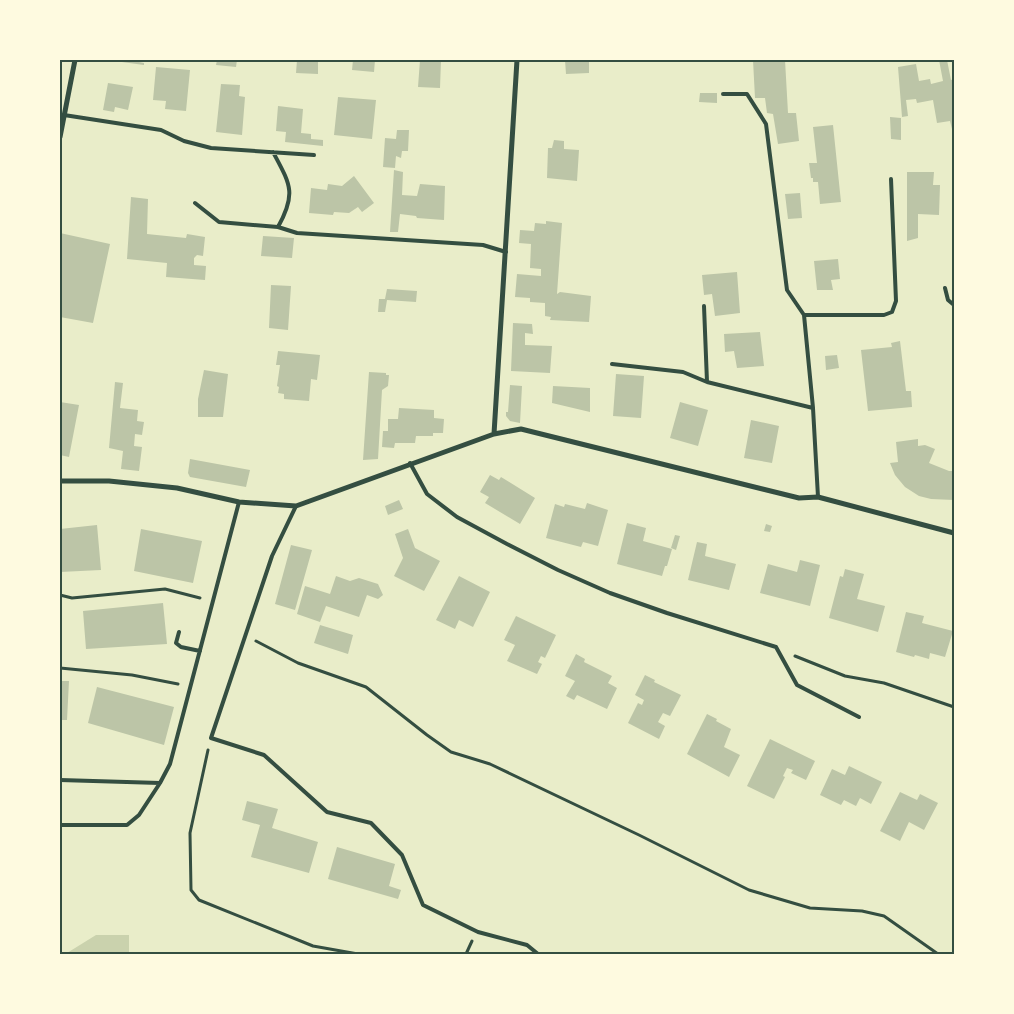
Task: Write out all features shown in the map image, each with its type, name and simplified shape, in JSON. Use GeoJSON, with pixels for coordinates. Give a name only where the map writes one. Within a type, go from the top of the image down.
{"type":"FeatureCollection","features":[{"type":"Feature","properties":{"kind":"street"},"geometry":{"type":"LineString","coordinates":[[60,137],[75,60]]}},
{"type":"Feature","properties":{"kind":"street"},"geometry":{"type":"LineString","coordinates":[[494,434],[517,60]]}},
{"type":"Feature","properties":{"kind":"street"},"geometry":{"type":"LineString","coordinates":[[60,481],[109,482],[177,488],[239,502],[296,506],[494,434],[521,429],[799,498],[818,497],[954,533]]}},
{"type":"Feature","properties":{"kind":"lane"},"geometry":{"type":"LineString","coordinates":[[723,94],[747,94],[766,124],[787,290],[804,314],[818,497]]}},
{"type":"Feature","properties":{"kind":"lane"},"geometry":{"type":"LineString","coordinates":[[64,115],[161,130],[184,142],[211,148],[314,155]]}},
{"type":"Feature","properties":{"kind":"lane"},"geometry":{"type":"LineString","coordinates":[[273,152],[287,178],[290,191],[287,211],[278,227]]}},
{"type":"Feature","properties":{"kind":"lane"},"geometry":{"type":"LineString","coordinates":[[804,314],[884,315],[892,312],[896,301],[891,179]]}},
{"type":"Feature","properties":{"kind":"lane"},"geometry":{"type":"LineString","coordinates":[[195,203],[219,222],[278,227],[297,233],[483,245],[506,252]]}},
{"type":"Feature","properties":{"kind":"lane"},"geometry":{"type":"LineString","coordinates":[[945,288],[948,300],[954,305]]}},
{"type":"Feature","properties":{"kind":"lane"},"geometry":{"type":"LineString","coordinates":[[704,306],[707,382]]}},
{"type":"Feature","properties":{"kind":"lane"},"geometry":{"type":"LineString","coordinates":[[612,364],[683,372],[707,382],[812,408]]}},
{"type":"Feature","properties":{"kind":"lane"},"geometry":{"type":"LineString","coordinates":[[410,463],[427,494],[457,517],[558,570],[610,593],[776,647],[797,685],[859,717]]}},
{"type":"Feature","properties":{"kind":"lane"},"geometry":{"type":"LineString","coordinates":[[60,825],[127,826],[139,815],[160,783],[170,764],[239,502]]}},
{"type":"Feature","properties":{"kind":"lane"},"geometry":{"type":"LineString","coordinates":[[296,506],[272,556],[211,738],[264,755],[327,812],[371,824],[402,855],[423,905],[478,932],[527,945],[538,954]]}},
{"type":"Feature","properties":{"kind":"lane"},"geometry":{"type":"LineString","coordinates":[[179,632],[176,643],[181,647],[200,651]]}},
{"type":"Feature","properties":{"kind":"lane"},"geometry":{"type":"LineString","coordinates":[[60,780],[160,783]]}},
{"type":"Feature","properties":{"kind":"path"},"geometry":{"type":"LineString","coordinates":[[60,596],[72,598],[165,590],[213,601]]}},
{"type":"Feature","properties":{"kind":"path"},"geometry":{"type":"LineString","coordinates":[[245,635],[298,663],[366,687],[451,752],[490,764],[749,890],[810,908],[862,911],[884,916],[938,954]]}},
{"type":"Feature","properties":{"kind":"path"},"geometry":{"type":"LineString","coordinates":[[776,647],[845,676],[884,683],[954,707]]}},
{"type":"Feature","properties":{"kind":"path"},"geometry":{"type":"LineString","coordinates":[[60,668],[132,675],[191,686]]}},
{"type":"Feature","properties":{"kind":"path"},"geometry":{"type":"LineString","coordinates":[[211,738],[190,832],[191,890],[198,900],[313,946],[358,954]]}},
{"type":"Feature","properties":{"kind":"green space"},"geometry":{"type":"Polygon","coordinates":[[[96,935],[129,935],[129,954],[60,954],[67,953],[96,935]]]}},
{"type":"Feature","properties":{"kind":"building"},"geometry":{"type":"Polygon","coordinates":[[[107,60],[129,60],[144,63],[144,65],[107,60]]]}},
{"type":"Feature","properties":{"kind":"building"},"geometry":{"type":"Polygon","coordinates":[[[217,60],[237,60],[236,67],[216,65],[217,60]]]}},
{"type":"Feature","properties":{"kind":"building"},"geometry":{"type":"Polygon","coordinates":[[[297,60],[318,60],[318,74],[296,73],[297,60]]]}},
{"type":"Feature","properties":{"kind":"building"},"geometry":{"type":"Polygon","coordinates":[[[353,60],[375,60],[374,72],[352,70],[353,60]]]}},
{"type":"Feature","properties":{"kind":"building"},"geometry":{"type":"Polygon","coordinates":[[[420,60],[441,60],[440,88],[418,87],[420,60]]]}},
{"type":"Feature","properties":{"kind":"building"},"geometry":{"type":"Polygon","coordinates":[[[565,60],[589,60],[589,73],[566,74],[565,60]]]}},
{"type":"Feature","properties":{"kind":"building"},"geometry":{"type":"Polygon","coordinates":[[[753,60],[785,60],[788,113],[796,113],[799,141],[778,144],[773,114],[767,113],[765,98],[755,98],[753,60]]]}},
{"type":"Feature","properties":{"kind":"building"},"geometry":{"type":"Polygon","coordinates":[[[939,60],[947,60],[951,80],[954,79],[954,137],[950,121],[937,123],[933,100],[917,103],[916,99],[906,100],[908,116],[902,117],[898,67],[916,64],[919,81],[930,79],[931,84],[943,81],[939,60]]]}},
{"type":"Feature","properties":{"kind":"building"},"geometry":{"type":"Polygon","coordinates":[[[156,67],[190,70],[186,111],[165,109],[166,101],[153,100],[156,67]]]}},
{"type":"Feature","properties":{"kind":"building"},"geometry":{"type":"Polygon","coordinates":[[[108,83],[133,87],[128,110],[115,107],[114,112],[103,110],[108,83]]]}},
{"type":"Feature","properties":{"kind":"building"},"geometry":{"type":"Polygon","coordinates":[[[221,84],[240,85],[239,96],[245,97],[242,135],[216,132],[221,84]]]}},
{"type":"Feature","properties":{"kind":"building"},"geometry":{"type":"Polygon","coordinates":[[[700,93],[717,93],[717,103],[699,102],[700,93]]]}},
{"type":"Feature","properties":{"kind":"building"},"geometry":{"type":"Polygon","coordinates":[[[338,97],[376,100],[372,139],[334,135],[338,97]]]}},
{"type":"Feature","properties":{"kind":"building"},"geometry":{"type":"Polygon","coordinates":[[[278,106],[303,109],[301,133],[311,134],[311,139],[323,140],[323,146],[285,142],[286,132],[276,131],[278,106]]]}},
{"type":"Feature","properties":{"kind":"building"},"geometry":{"type":"Polygon","coordinates":[[[890,117],[901,118],[901,140],[891,139],[890,117]]]}},
{"type":"Feature","properties":{"kind":"building"},"geometry":{"type":"Polygon","coordinates":[[[833,125],[841,202],[820,204],[818,182],[813,182],[813,178],[811,178],[809,163],[817,163],[813,127],[833,125]]]}},
{"type":"Feature","properties":{"kind":"building"},"geometry":{"type":"Polygon","coordinates":[[[397,130],[409,130],[408,151],[402,151],[401,158],[396,156],[395,168],[383,167],[385,138],[396,139],[397,130]]]}},
{"type":"Feature","properties":{"kind":"building"},"geometry":{"type":"Polygon","coordinates":[[[554,140],[564,141],[564,149],[579,150],[577,181],[547,178],[548,148],[552,148],[554,140]]]}},
{"type":"Feature","properties":{"kind":"building"},"geometry":{"type":"Polygon","coordinates":[[[394,170],[403,172],[402,195],[417,196],[420,184],[445,186],[444,220],[417,218],[416,216],[400,214],[398,232],[390,232],[394,170]]]}},
{"type":"Feature","properties":{"kind":"building"},"geometry":{"type":"Polygon","coordinates":[[[907,172],[934,172],[933,185],[940,185],[939,215],[918,214],[918,238],[907,241],[907,172]]]}},
{"type":"Feature","properties":{"kind":"building"},"geometry":{"type":"Polygon","coordinates":[[[354,176],[374,203],[362,212],[358,207],[349,213],[334,212],[333,215],[309,213],[311,188],[327,190],[328,184],[342,186],[354,176]]]}},
{"type":"Feature","properties":{"kind":"building"},"geometry":{"type":"Polygon","coordinates":[[[800,193],[802,218],[788,219],[785,194],[800,193]]]}},
{"type":"Feature","properties":{"kind":"building"},"geometry":{"type":"Polygon","coordinates":[[[131,197],[148,199],[147,234],[186,238],[187,234],[205,237],[203,256],[197,255],[194,258],[194,265],[206,266],[205,280],[166,277],[167,263],[127,259],[131,197]]]}},
{"type":"Feature","properties":{"kind":"building"},"geometry":{"type":"Polygon","coordinates":[[[546,221],[562,223],[557,294],[560,292],[591,296],[589,322],[550,320],[551,317],[545,316],[545,303],[530,302],[530,298],[515,297],[517,274],[541,276],[541,269],[530,268],[531,244],[519,243],[520,230],[534,231],[535,223],[546,224],[546,221]]]}},
{"type":"Feature","properties":{"kind":"building"},"geometry":{"type":"Polygon","coordinates":[[[60,233],[110,244],[93,323],[60,317],[60,233]]]}},
{"type":"Feature","properties":{"kind":"building"},"geometry":{"type":"Polygon","coordinates":[[[263,236],[294,238],[292,258],[261,256],[263,236]]]}},
{"type":"Feature","properties":{"kind":"building"},"geometry":{"type":"Polygon","coordinates":[[[838,259],[840,279],[831,280],[833,290],[817,290],[814,261],[838,259]]]}},
{"type":"Feature","properties":{"kind":"building"},"geometry":{"type":"Polygon","coordinates":[[[737,272],[740,313],[715,316],[712,294],[704,295],[702,275],[737,272]]]}},
{"type":"Feature","properties":{"kind":"building"},"geometry":{"type":"Polygon","coordinates":[[[271,285],[291,286],[288,330],[269,328],[271,285]]]}},
{"type":"Feature","properties":{"kind":"building"},"geometry":{"type":"Polygon","coordinates":[[[387,289],[417,291],[416,302],[387,300],[385,312],[378,312],[379,299],[385,299],[387,289]]]}},
{"type":"Feature","properties":{"kind":"building"},"geometry":{"type":"Polygon","coordinates":[[[513,323],[532,324],[533,334],[525,333],[525,345],[552,346],[550,373],[511,371],[513,323]]]}},
{"type":"Feature","properties":{"kind":"building"},"geometry":{"type":"Polygon","coordinates":[[[760,332],[764,366],[737,368],[734,351],[725,352],[724,334],[760,332]]]}},
{"type":"Feature","properties":{"kind":"building"},"geometry":{"type":"Polygon","coordinates":[[[900,341],[906,391],[911,391],[912,407],[868,411],[861,350],[892,347],[891,343],[900,341]]]}},
{"type":"Feature","properties":{"kind":"building"},"geometry":{"type":"Polygon","coordinates":[[[278,351],[320,355],[317,380],[311,379],[309,401],[284,399],[284,394],[278,393],[280,365],[276,365],[278,351]]]}},
{"type":"Feature","properties":{"kind":"building"},"geometry":{"type":"Polygon","coordinates":[[[837,355],[839,368],[826,370],[825,356],[837,355]]]}},
{"type":"Feature","properties":{"kind":"building"},"geometry":{"type":"Polygon","coordinates":[[[204,370],[228,374],[223,417],[198,417],[198,399],[204,370]]]}},
{"type":"Feature","properties":{"kind":"building"},"geometry":{"type":"Polygon","coordinates":[[[369,372],[386,373],[386,375],[389,375],[388,386],[382,390],[378,459],[363,460],[369,372]]]}},
{"type":"Feature","properties":{"kind":"building"},"geometry":{"type":"Polygon","coordinates":[[[616,374],[644,376],[641,418],[613,416],[616,374]]]}},
{"type":"Feature","properties":{"kind":"building"},"geometry":{"type":"Polygon","coordinates":[[[115,382],[123,383],[120,408],[138,410],[137,421],[144,422],[142,435],[135,434],[134,446],[142,447],[139,471],[121,469],[123,451],[109,448],[115,382]]]}},
{"type":"Feature","properties":{"kind":"building"},"geometry":{"type":"Polygon","coordinates":[[[510,385],[522,386],[520,423],[510,421],[506,416],[510,385]]]}},
{"type":"Feature","properties":{"kind":"building"},"geometry":{"type":"Polygon","coordinates":[[[553,386],[590,388],[590,412],[552,403],[553,386]]]}},
{"type":"Feature","properties":{"kind":"building"},"geometry":{"type":"Polygon","coordinates":[[[60,402],[79,405],[69,457],[60,455],[60,402]]]}},
{"type":"Feature","properties":{"kind":"building"},"geometry":{"type":"Polygon","coordinates":[[[680,402],[708,410],[698,446],[670,438],[680,402]]]}},
{"type":"Feature","properties":{"kind":"building"},"geometry":{"type":"Polygon","coordinates":[[[399,408],[434,410],[434,418],[444,419],[443,433],[433,433],[433,436],[416,436],[415,443],[395,443],[394,448],[382,447],[383,431],[388,431],[388,419],[398,419],[399,408]]]}},
{"type":"Feature","properties":{"kind":"building"},"geometry":{"type":"Polygon","coordinates":[[[751,420],[779,426],[772,463],[744,458],[751,420]]]}},
{"type":"Feature","properties":{"kind":"building"},"geometry":{"type":"Polygon","coordinates":[[[918,439],[918,446],[925,445],[935,449],[929,463],[949,471],[954,471],[954,500],[931,499],[919,496],[905,487],[895,475],[890,463],[898,462],[896,442],[918,439]]]}},
{"type":"Feature","properties":{"kind":"building"},"geometry":{"type":"Polygon","coordinates":[[[190,459],[250,470],[246,487],[190,477],[188,473],[190,459]]]}},
{"type":"Feature","properties":{"kind":"building"},"geometry":{"type":"Polygon","coordinates":[[[490,475],[499,480],[501,477],[535,498],[520,524],[485,503],[489,497],[480,492],[490,475]]]}},
{"type":"Feature","properties":{"kind":"building"},"geometry":{"type":"Polygon","coordinates":[[[399,500],[403,509],[388,515],[385,506],[399,500]]]}},
{"type":"Feature","properties":{"kind":"building"},"geometry":{"type":"Polygon","coordinates":[[[587,503],[608,510],[598,546],[583,542],[581,547],[546,538],[555,504],[564,507],[565,504],[585,509],[587,503]]]}},
{"type":"Feature","properties":{"kind":"building"},"geometry":{"type":"Polygon","coordinates":[[[627,523],[646,528],[643,541],[672,549],[662,576],[617,564],[627,523]]]}},
{"type":"Feature","properties":{"kind":"building"},"geometry":{"type":"Polygon","coordinates":[[[766,524],[772,526],[770,532],[764,531],[766,524]]]}},
{"type":"Feature","properties":{"kind":"building"},"geometry":{"type":"Polygon","coordinates":[[[97,525],[101,570],[60,572],[60,529],[97,525]]]}},
{"type":"Feature","properties":{"kind":"building"},"geometry":{"type":"Polygon","coordinates":[[[141,529],[202,541],[193,583],[134,571],[141,529]]]}},
{"type":"Feature","properties":{"kind":"building"},"geometry":{"type":"Polygon","coordinates":[[[408,529],[415,548],[440,561],[424,591],[394,576],[403,558],[395,534],[408,529]]]}},
{"type":"Feature","properties":{"kind":"building"},"geometry":{"type":"Polygon","coordinates":[[[675,535],[680,536],[676,550],[671,548],[675,535]]]}},
{"type":"Feature","properties":{"kind":"building"},"geometry":{"type":"Polygon","coordinates":[[[697,542],[707,544],[705,556],[736,564],[729,590],[688,580],[697,542]]]}},
{"type":"Feature","properties":{"kind":"building"},"geometry":{"type":"Polygon","coordinates":[[[291,545],[312,550],[295,610],[275,604],[291,545]]]}},
{"type":"Feature","properties":{"kind":"building"},"geometry":{"type":"Polygon","coordinates":[[[800,560],[820,565],[810,606],[760,593],[768,564],[797,572],[800,560]]]}},
{"type":"Feature","properties":{"kind":"building"},"geometry":{"type":"Polygon","coordinates":[[[845,569],[864,574],[857,599],[885,606],[878,632],[829,618],[840,576],[843,577],[845,569]]]}},
{"type":"Feature","properties":{"kind":"building"},"geometry":{"type":"Polygon","coordinates":[[[336,576],[350,581],[359,578],[378,584],[383,595],[378,599],[367,595],[359,617],[326,606],[320,622],[297,614],[305,586],[330,594],[336,576]]]}},
{"type":"Feature","properties":{"kind":"building"},"geometry":{"type":"Polygon","coordinates":[[[459,576],[490,592],[473,627],[459,620],[455,629],[436,620],[459,576]]]}},
{"type":"Feature","properties":{"kind":"building"},"geometry":{"type":"Polygon","coordinates":[[[163,603],[167,644],[86,649],[83,611],[163,603]]]}},
{"type":"Feature","properties":{"kind":"building"},"geometry":{"type":"Polygon","coordinates":[[[906,612],[924,616],[922,623],[953,631],[945,657],[930,653],[929,659],[896,652],[906,612]]]}},
{"type":"Feature","properties":{"kind":"building"},"geometry":{"type":"Polygon","coordinates":[[[516,616],[556,635],[545,658],[541,656],[538,662],[542,664],[537,674],[507,661],[515,645],[504,640],[516,616]]]}},
{"type":"Feature","properties":{"kind":"building"},"geometry":{"type":"Polygon","coordinates":[[[320,625],[353,635],[348,654],[314,643],[320,625]]]}},
{"type":"Feature","properties":{"kind":"building"},"geometry":{"type":"Polygon","coordinates":[[[576,654],[585,659],[584,662],[612,676],[608,683],[617,688],[607,709],[577,695],[574,700],[566,696],[575,681],[565,676],[576,654]]]}},
{"type":"Feature","properties":{"kind":"building"},"geometry":{"type":"Polygon","coordinates":[[[645,675],[655,680],[654,682],[681,695],[670,716],[663,713],[658,722],[665,726],[659,739],[628,723],[638,703],[642,705],[644,700],[635,695],[645,675]]]}},
{"type":"Feature","properties":{"kind":"building"},"geometry":{"type":"Polygon","coordinates":[[[60,681],[69,681],[67,720],[60,720],[60,681]]]}},
{"type":"Feature","properties":{"kind":"building"},"geometry":{"type":"Polygon","coordinates":[[[97,687],[174,707],[164,745],[88,723],[97,687]]]}},
{"type":"Feature","properties":{"kind":"building"},"geometry":{"type":"Polygon","coordinates":[[[707,714],[731,729],[724,747],[740,755],[729,777],[687,754],[707,714]]]}},
{"type":"Feature","properties":{"kind":"building"},"geometry":{"type":"Polygon","coordinates":[[[770,739],[815,761],[806,780],[791,773],[793,770],[787,768],[783,776],[785,777],[774,799],[747,786],[770,739]]]}},
{"type":"Feature","properties":{"kind":"building"},"geometry":{"type":"Polygon","coordinates":[[[849,766],[882,782],[871,804],[860,798],[856,806],[844,800],[841,805],[820,795],[832,769],[845,775],[849,766]]]}},
{"type":"Feature","properties":{"kind":"building"},"geometry":{"type":"Polygon","coordinates":[[[900,792],[917,800],[920,794],[938,803],[924,830],[909,822],[900,841],[880,831],[900,792]]]}},
{"type":"Feature","properties":{"kind":"building"},"geometry":{"type":"Polygon","coordinates":[[[247,801],[278,809],[272,828],[318,842],[309,873],[251,857],[260,825],[242,820],[247,801]]]}},
{"type":"Feature","properties":{"kind":"building"},"geometry":{"type":"Polygon","coordinates":[[[337,847],[395,864],[389,886],[401,890],[398,899],[328,879],[337,847]]]}}]}
